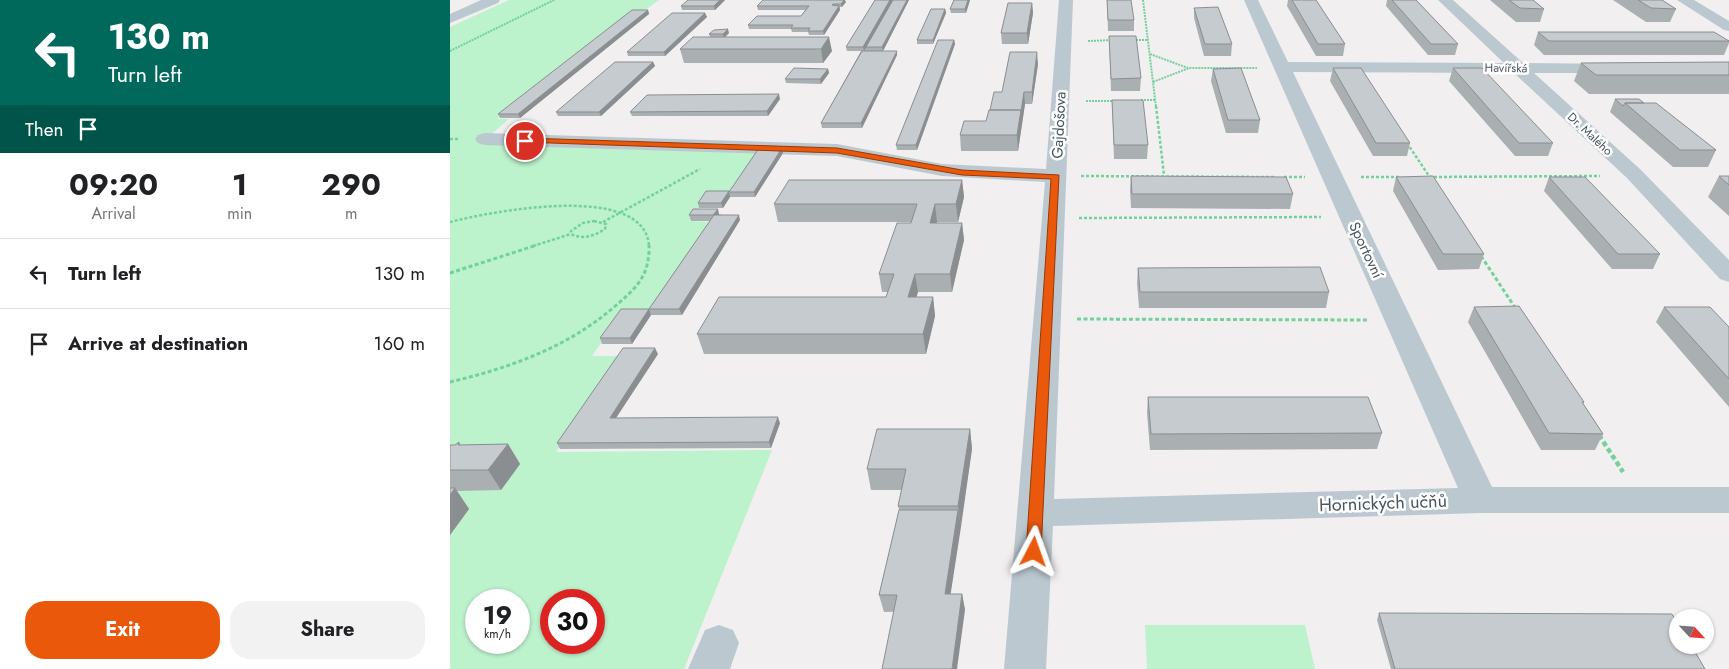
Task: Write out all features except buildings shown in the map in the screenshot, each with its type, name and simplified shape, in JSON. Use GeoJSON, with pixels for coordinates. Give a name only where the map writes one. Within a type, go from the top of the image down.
{"type":"FeatureCollection","features":[{"type":"Feature","properties":{"kind":"street"},"geometry":{"type":"LineString","coordinates":[[454,17],[482,0]]}},
{"type":"Feature","properties":{"kind":"street"},"geometry":{"type":"LineString","coordinates":[[454,17],[493,0]]}},
{"type":"Feature","properties":{"kind":"street","name":"Gajdošova"},"geometry":{"type":"LineString","coordinates":[[1025,669],[1048,319],[1066,0]]}},
{"type":"Feature","properties":{"kind":"street","name":"Sportovní"},"geometry":{"type":"LineString","coordinates":[[1251,0],[1480,500]]}},
{"type":"Feature","properties":{"kind":"street","name":"Dr. Malého"},"geometry":{"type":"LineString","coordinates":[[1445,0],[1634,174],[1729,274]]}},
{"type":"Feature","properties":{"kind":"street"},"geometry":{"type":"LineString","coordinates":[[1684,0],[1729,27]]}},
{"type":"Feature","properties":{"kind":"street","name":"Havířská"},"geometry":{"type":"LineString","coordinates":[[1283,67],[1629,68]]}},
{"type":"Feature","properties":{"kind":"street"},"geometry":{"type":"LineString","coordinates":[[485,140],[837,150],[948,171],[1056,176]]}},
{"type":"Feature","properties":{"kind":"street"},"geometry":{"type":"LineString","coordinates":[[1704,248],[1729,248]]}},
{"type":"Feature","properties":{"kind":"street","name":"Hornických učňů"},"geometry":{"type":"LineString","coordinates":[[1036,513],[1480,500],[1729,500]]}},
{"type":"Feature","properties":{"kind":"path"},"geometry":{"type":"LineString","coordinates":[[450,51],[554,0]]}},
{"type":"Feature","properties":{"kind":"path"},"geometry":{"type":"LineString","coordinates":[[1143,0],[1164,175]]}},
{"type":"Feature","properties":{"kind":"path"},"geometry":{"type":"LineString","coordinates":[[1064,41],[1120,40]]}},
{"type":"Feature","properties":{"kind":"path"},"geometry":{"type":"LineString","coordinates":[[1129,40],[1148,40]]}},
{"type":"Feature","properties":{"kind":"path"},"geometry":{"type":"LineString","coordinates":[[1150,54],[1189,68],[1283,67]]}},
{"type":"Feature","properties":{"kind":"path"},"geometry":{"type":"LineString","coordinates":[[1153,82],[1189,68]]}},
{"type":"Feature","properties":{"kind":"path"},"geometry":{"type":"LineString","coordinates":[[1060,101],[1117,100]]}},
{"type":"Feature","properties":{"kind":"path"},"geometry":{"type":"LineString","coordinates":[[1136,100],[1155,100]]}},
{"type":"Feature","properties":{"kind":"path"},"geometry":{"type":"LineString","coordinates":[[1404,138],[1435,185]]}},
{"type":"Feature","properties":{"kind":"path"},"geometry":{"type":"LineString","coordinates":[[571,234],[571,231],[583,223],[603,222],[620,214],[684,179],[731,147]]}},
{"type":"Feature","properties":{"kind":"path"},"geometry":{"type":"LineString","coordinates":[[1056,176],[1401,177]]}},
{"type":"Feature","properties":{"kind":"path"},"geometry":{"type":"LineString","coordinates":[[1420,177],[1600,176]]}},
{"type":"Feature","properties":{"kind":"path"},"geometry":{"type":"LineString","coordinates":[[450,222],[500,211],[550,206],[593,209],[620,214],[636,220],[648,236],[650,260],[635,289],[602,320],[550,350],[484,374],[450,382]]}},
{"type":"Feature","properties":{"kind":"path"},"geometry":{"type":"LineString","coordinates":[[1054,218],[1351,217]]}},
{"type":"Feature","properties":{"kind":"path"},"geometry":{"type":"LineString","coordinates":[[450,273],[571,234],[581,238],[597,234],[606,226],[603,222]]}},
{"type":"Feature","properties":{"kind":"path"},"geometry":{"type":"LineString","coordinates":[[1478,251],[1516,309]]}},
{"type":"Feature","properties":{"kind":"path"},"geometry":{"type":"LineString","coordinates":[[1048,319],[1398,320]]}},
{"type":"Feature","properties":{"kind":"path"},"geometry":{"type":"LineString","coordinates":[[1598,433],[1642,500]]}},
{"type":"Feature","properties":{"kind":"green space"},"geometry":{"type":"Polygon","coordinates":[[[509,0],[659,0],[641,13],[632,13],[497,119],[509,119],[488,137],[763,148],[730,195],[707,195],[689,221],[713,222],[649,314],[622,313],[592,356],[621,356],[556,452],[772,450],[684,669],[450,669],[450,27],[509,0]]]}},
{"type":"Feature","properties":{"kind":"green space"},"geometry":{"type":"Polygon","coordinates":[[[1145,625],[1305,625],[1315,669],[1147,669],[1145,625]]]}},
{"type":"Feature","properties":{"kind":"route"},"geometry":{"type":"LineString","coordinates":[[525,141],[837,150],[962,173],[1056,176],[1034,552]]}}]}
